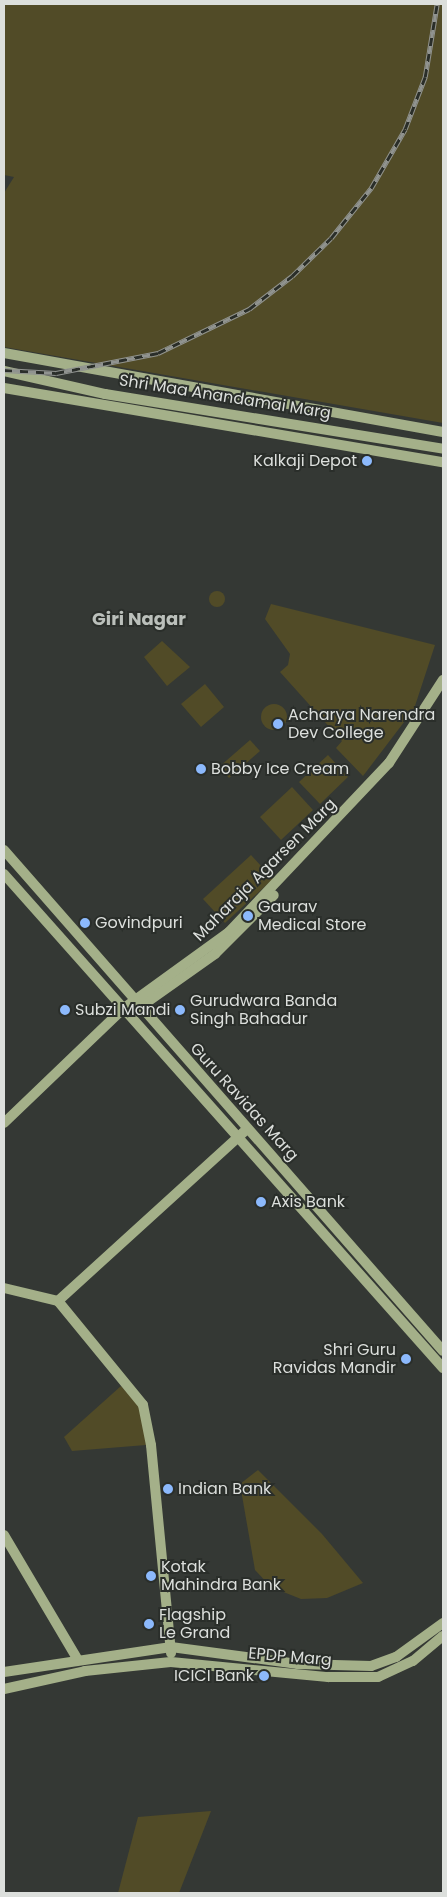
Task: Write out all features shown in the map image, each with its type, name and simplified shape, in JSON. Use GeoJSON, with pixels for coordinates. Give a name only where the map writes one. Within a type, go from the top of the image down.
{"type":"FeatureCollection","features":[{"type":"Feature","properties":{"kind":"main road"},"geometry":{"type":"LineString","coordinates":[[4,353],[443,432]]}},
{"type":"Feature","properties":{"kind":"main road","name":"Shri Maa Anandamai Marg"},"geometry":{"type":"LineString","coordinates":[[4,371],[105,394],[382,436],[443,449]]}},
{"type":"Feature","properties":{"kind":"main road","name":"Shri Maa Anandamai Marg"},"geometry":{"type":"LineString","coordinates":[[4,388],[443,462]]}},
{"type":"Feature","properties":{"kind":"main road"},"geometry":{"type":"LineString","coordinates":[[382,436],[386,421]]}},
{"type":"Feature","properties":{"kind":"main road","name":"Maharaja Agarsen Marg"},"geometry":{"type":"LineString","coordinates":[[282,883],[389,763],[443,680]]}},
{"type":"Feature","properties":{"kind":"main road","name":"Maharaja Agarsen Marg"},"geometry":{"type":"LineString","coordinates":[[4,1123],[116,1020],[213,946],[282,883],[406,748],[443,693]]}},
{"type":"Feature","properties":{"kind":"main road","name":"Guru Ravidas Marg"},"geometry":{"type":"LineString","coordinates":[[4,850],[137,1004],[443,1368]]}},
{"type":"Feature","properties":{"kind":"main road","name":"Guru Ravidas Marg"},"geometry":{"type":"LineString","coordinates":[[4,874],[126,1012],[244,1132],[443,1351]]}},
{"type":"Feature","properties":{"kind":"main road"},"geometry":{"type":"LineString","coordinates":[[58,1300],[244,1132]]}},
{"type":"Feature","properties":{"kind":"main road"},"geometry":{"type":"LineString","coordinates":[[4,1288],[58,1300],[143,1405],[171,1647],[171,1662]]}},
{"type":"Feature","properties":{"kind":"main road"},"geometry":{"type":"LineString","coordinates":[[4,1535],[78,1660]]}},
{"type":"Feature","properties":{"kind":"main road","name":"EPDP Marg"},"geometry":{"type":"LineString","coordinates":[[4,1672],[171,1647],[298,1664],[371,1666],[396,1657],[443,1623]]}},
{"type":"Feature","properties":{"kind":"main road","name":"EPDP Marg"},"geometry":{"type":"LineString","coordinates":[[4,1689],[85,1671],[171,1662],[328,1677],[378,1677],[413,1661],[443,1636]]}},
{"type":"Feature","properties":{"kind":"shaded area"},"geometry":{"type":"Polygon","coordinates":[[[4,4],[443,4],[443,423],[4,347],[4,193],[14,177],[4,175],[4,4]]]}},
{"type":"Feature","properties":{"kind":"shaded area"},"geometry":{"type":"Polygon","coordinates":[[[217,591],[223,593],[225,599],[223,605],[217,607],[211,605],[209,599],[211,593],[217,591]]]}},
{"type":"Feature","properties":{"kind":"shaded area"},"geometry":{"type":"Polygon","coordinates":[[[271,604],[435,645],[414,709],[363,776],[336,748],[342,741],[280,672],[288,665],[290,654],[265,619],[271,604]]]}},
{"type":"Feature","properties":{"kind":"shaded area"},"geometry":{"type":"Polygon","coordinates":[[[162,641],[190,667],[167,686],[144,657],[162,641]]]}},
{"type":"Feature","properties":{"kind":"shaded area"},"geometry":{"type":"Polygon","coordinates":[[[205,684],[224,707],[201,727],[181,704],[205,684]]]}},
{"type":"Feature","properties":{"kind":"shaded area"},"geometry":{"type":"Polygon","coordinates":[[[274,704],[283,708],[287,717],[283,726],[274,730],[265,726],[261,717],[265,708],[274,704]]]}},
{"type":"Feature","properties":{"kind":"shaded area"},"geometry":{"type":"Polygon","coordinates":[[[250,740],[260,751],[229,778],[219,767],[250,740]]]}},
{"type":"Feature","properties":{"kind":"shaded area"},"geometry":{"type":"Polygon","coordinates":[[[328,755],[348,777],[320,804],[299,782],[328,755]]]}},
{"type":"Feature","properties":{"kind":"shaded area"},"geometry":{"type":"Polygon","coordinates":[[[292,787],[313,810],[281,840],[260,817],[292,787]]]}},
{"type":"Feature","properties":{"kind":"shaded area"},"geometry":{"type":"Polygon","coordinates":[[[251,855],[273,879],[225,923],[203,899],[251,855]]]}},
{"type":"Feature","properties":{"kind":"shaded area"},"geometry":{"type":"Polygon","coordinates":[[[121,1386],[142,1409],[146,1445],[72,1451],[64,1437],[121,1386]]]}},
{"type":"Feature","properties":{"kind":"shaded area"},"geometry":{"type":"Polygon","coordinates":[[[258,1470],[322,1534],[363,1583],[327,1598],[301,1599],[271,1587],[255,1570],[240,1484],[258,1470]]]}},
{"type":"Feature","properties":{"kind":"shaded area"},"geometry":{"type":"Polygon","coordinates":[[[211,1811],[179,1893],[118,1893],[138,1817],[211,1811]]]}},
{"type":"Feature","properties":{"kind":"railway"},"geometry":{"type":"LineString","coordinates":[[4,370],[56,373],[158,353],[249,309],[292,276],[331,238],[371,188],[405,129],[425,77],[437,4]]}},
{"type":"Feature","properties":{"kind":"place","name":"Kalkaji Depot"},"geometry":{"type":"Point","coordinates":[367,461]}},
{"type":"Feature","properties":{"kind":"place","name":"Acharya Narendra Dev College"},"geometry":{"type":"Point","coordinates":[278,724]}},
{"type":"Feature","properties":{"kind":"place","name":"Bobby Ice Cream"},"geometry":{"type":"Point","coordinates":[201,769]}},
{"type":"Feature","properties":{"kind":"place","name":"Gaurav Medical Store"},"geometry":{"type":"Point","coordinates":[248,916]}},
{"type":"Feature","properties":{"kind":"place","name":"Govindpuri"},"geometry":{"type":"Point","coordinates":[85,923]}},
{"type":"Feature","properties":{"kind":"place","name":"Subzi Mandi"},"geometry":{"type":"Point","coordinates":[65,1010]}},
{"type":"Feature","properties":{"kind":"place","name":"Gurudwara Banda Singh Bahadur"},"geometry":{"type":"Point","coordinates":[180,1010]}},
{"type":"Feature","properties":{"kind":"place","name":"Axis Bank"},"geometry":{"type":"Point","coordinates":[261,1202]}},
{"type":"Feature","properties":{"kind":"place","name":"Shri Guru Ravidas Mandir"},"geometry":{"type":"Point","coordinates":[406,1359]}},
{"type":"Feature","properties":{"kind":"place","name":"Indian Bank"},"geometry":{"type":"Point","coordinates":[168,1489]}},
{"type":"Feature","properties":{"kind":"place","name":"Kotak Mahindra Bank"},"geometry":{"type":"Point","coordinates":[151,1576]}},
{"type":"Feature","properties":{"kind":"place","name":"Flagship Le Grand"},"geometry":{"type":"Point","coordinates":[149,1624]}},
{"type":"Feature","properties":{"kind":"place","name":"ICICI Bank"},"geometry":{"type":"Point","coordinates":[264,1676]}},
{"type":"Feature","properties":{"kind":"district","name":"Giri Nagar"},"geometry":{"type":"Point","coordinates":[139,619]}}]}
